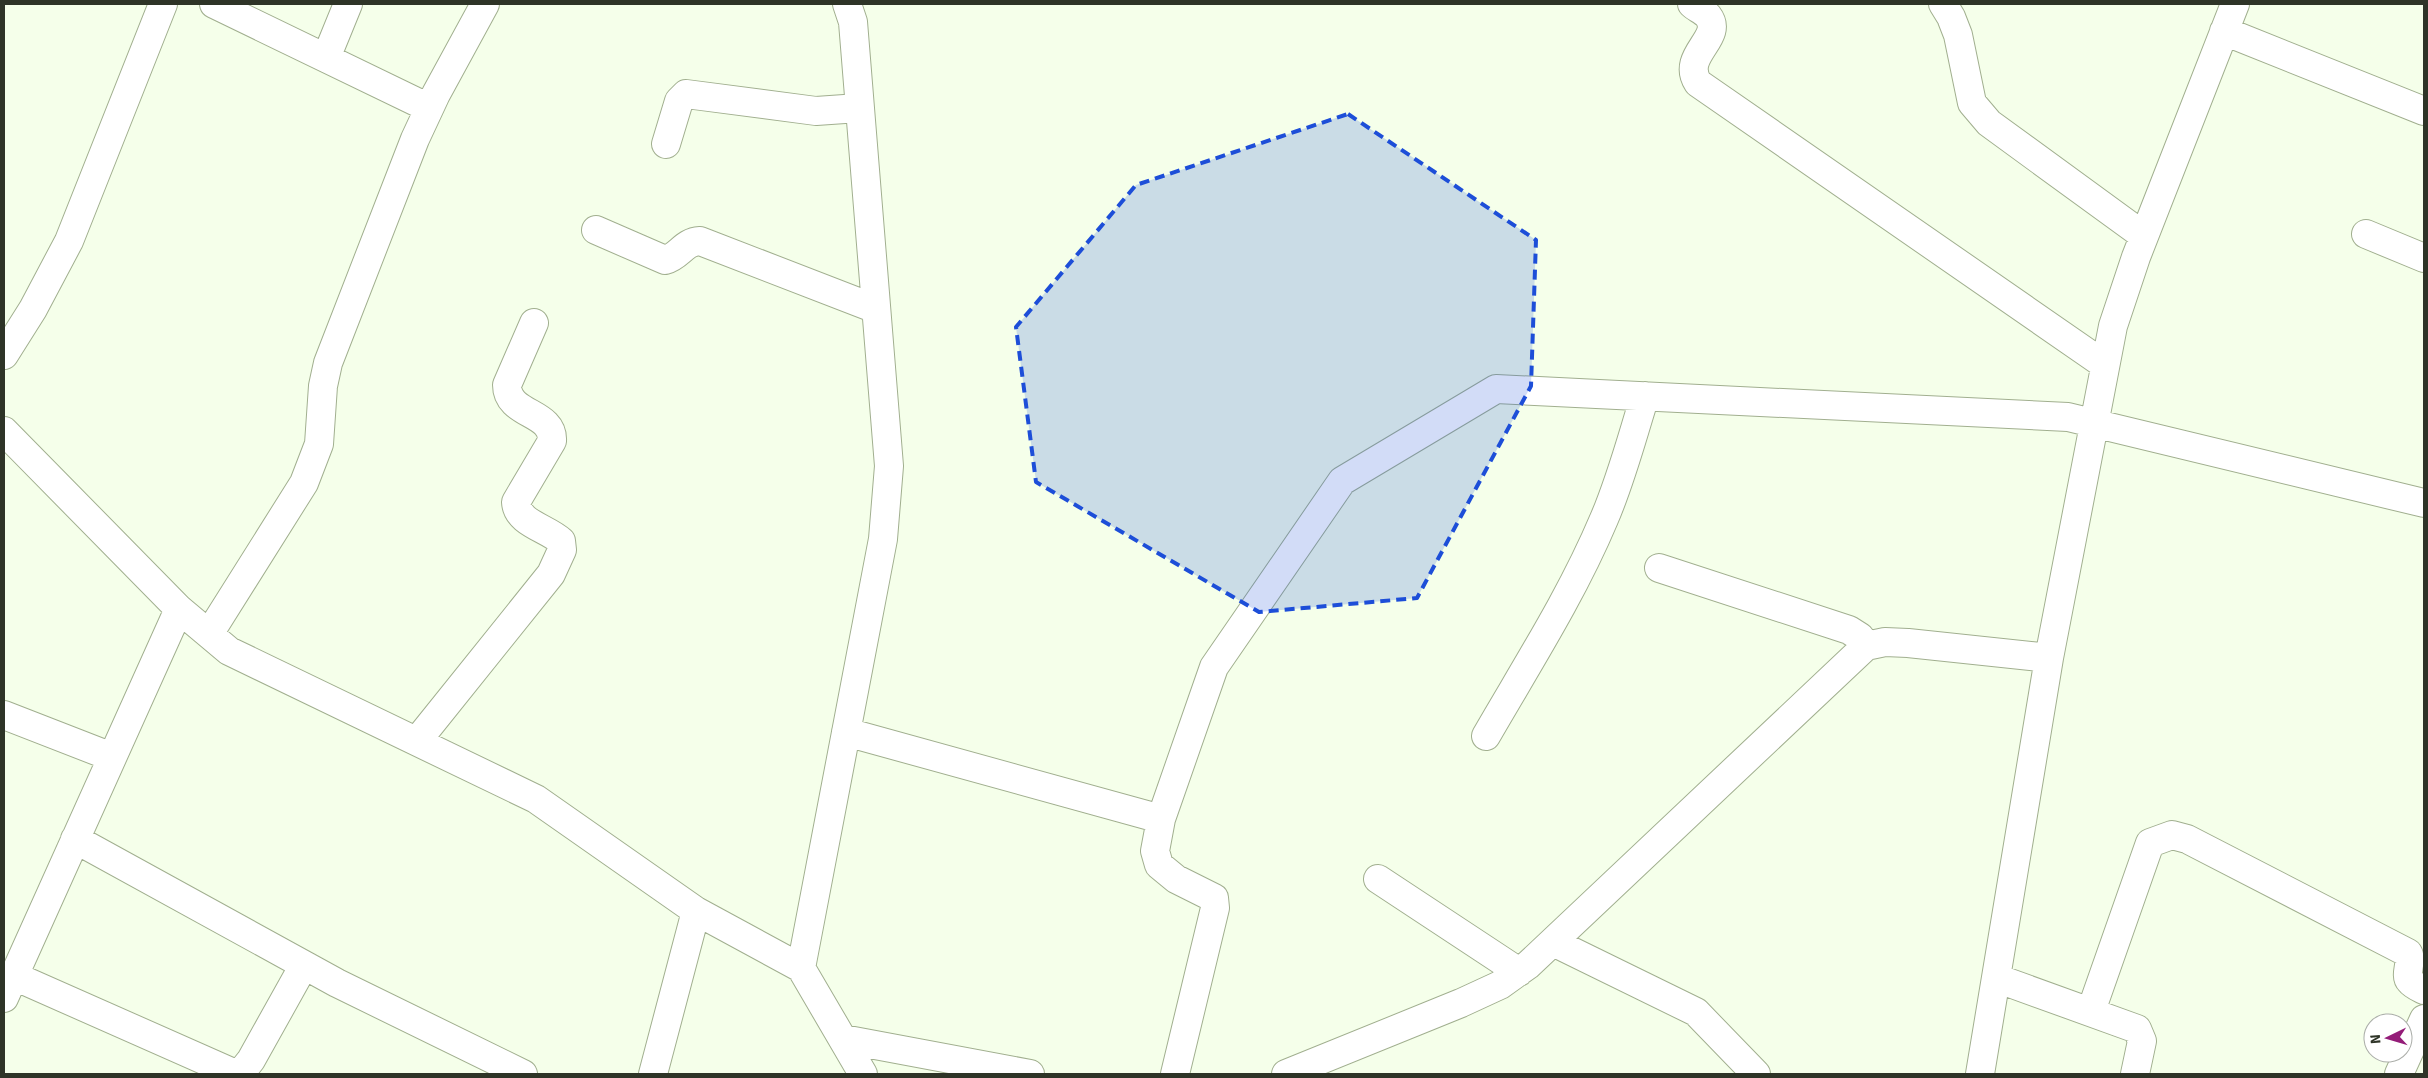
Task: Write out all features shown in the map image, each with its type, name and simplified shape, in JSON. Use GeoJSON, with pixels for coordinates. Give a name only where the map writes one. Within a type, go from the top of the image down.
{"type":"FeatureCollection","features":[{"type":"Feature","properties":{"kind":"street"},"geometry":{"type":"LineString","coordinates":[[4,355],[32,309],[68,241],[163,4]]}},
{"type":"Feature","properties":{"kind":"street"},"geometry":{"type":"LineString","coordinates":[[214,4],[430,108]]}},
{"type":"Feature","properties":{"kind":"street"},"geometry":{"type":"LineString","coordinates":[[326,58],[348,4]]}},
{"type":"Feature","properties":{"kind":"street"},"geometry":{"type":"LineString","coordinates":[[209,634],[304,484],[319,444],[323,386],[328,363],[415,139],[485,4]]}},
{"type":"Feature","properties":{"kind":"street"},"geometry":{"type":"LineString","coordinates":[[801,968],[883,539],[889,466],[852,22],[847,4]]}},
{"type":"Feature","properties":{"kind":"street"},"geometry":{"type":"LineString","coordinates":[[1692,4],[1708,16],[1711,27],[1710,35],[1692,65],[1692,74],[1698,83],[2105,365]]}},
{"type":"Feature","properties":{"kind":"street"},"geometry":{"type":"LineString","coordinates":[[1943,4],[1951,17],[1958,35],[1972,103],[1989,123],[2144,236]]}},
{"type":"Feature","properties":{"kind":"street"},"geometry":{"type":"LineString","coordinates":[[1980,1074],[2049,658],[2113,326],[2144,236],[2235,4]]}},
{"type":"Feature","properties":{"kind":"street"},"geometry":{"type":"LineString","coordinates":[[2224,30],[2424,112]]}},
{"type":"Feature","properties":{"kind":"street"},"geometry":{"type":"LineString","coordinates":[[666,144],[679,101],[686,94],[816,111],[859,108]]}},
{"type":"Feature","properties":{"kind":"street"},"geometry":{"type":"LineString","coordinates":[[596,230],[665,260],[674,258],[685,244],[700,241],[876,309]]}},
{"type":"Feature","properties":{"kind":"street"},"geometry":{"type":"LineString","coordinates":[[2366,234],[2424,258]]}},
{"type":"Feature","properties":{"kind":"street"},"geometry":{"type":"LineString","coordinates":[[417,741],[551,574],[562,550],[561,541],[555,535],[520,516],[516,510],[516,502],[552,442],[553,432],[549,425],[511,402],[507,393],[507,385],[534,323]]}},
{"type":"Feature","properties":{"kind":"street"},"geometry":{"type":"LineString","coordinates":[[1175,1074],[1215,908],[1214,898],[1176,878],[1159,865],[1155,851],[1161,819],[1214,667],[1342,481],[1496,389],[2068,417],[2424,503]]}},
{"type":"Feature","properties":{"kind":"street"},"geometry":{"type":"LineString","coordinates":[[1486,736],[1566,600],[1593,544],[1605,517],[1645,396]]}},
{"type":"Feature","properties":{"kind":"street"},"geometry":{"type":"LineString","coordinates":[[4,431],[179,609],[229,651],[536,798],[696,911],[801,968],[863,1074]]}},
{"type":"Feature","properties":{"kind":"street"},"geometry":{"type":"LineString","coordinates":[[1659,568],[1849,630],[1860,637],[1866,646]]}},
{"type":"Feature","properties":{"kind":"street"},"geometry":{"type":"LineString","coordinates":[[179,609],[9,987],[231,1072],[243,1070],[251,1060],[304,965]]}},
{"type":"Feature","properties":{"kind":"street"},"geometry":{"type":"LineString","coordinates":[[1286,1074],[1461,1002],[1500,984],[1519,972],[1866,646],[1885,642],[1908,643],[2049,658]]}},
{"type":"Feature","properties":{"kind":"street"},"geometry":{"type":"LineString","coordinates":[[4,715],[112,757]]}},
{"type":"Feature","properties":{"kind":"street"},"geometry":{"type":"LineString","coordinates":[[846,732],[1161,819]]}},
{"type":"Feature","properties":{"kind":"street"},"geometry":{"type":"LineString","coordinates":[[2091,1011],[2150,843],[2172,835],[2187,839],[2408,953],[2411,958],[2408,978],[2424,990]]}},
{"type":"Feature","properties":{"kind":"street"},"geometry":{"type":"LineString","coordinates":[[75,840],[304,965],[523,1074]]}},
{"type":"Feature","properties":{"kind":"street"},"geometry":{"type":"LineString","coordinates":[[1378,879],[1519,972]]}},
{"type":"Feature","properties":{"kind":"street"},"geometry":{"type":"LineString","coordinates":[[653,1074],[696,911]]}},
{"type":"Feature","properties":{"kind":"street"},"geometry":{"type":"LineString","coordinates":[[1553,942],[1696,1012],[1756,1074]]}},
{"type":"Feature","properties":{"kind":"street"},"geometry":{"type":"LineString","coordinates":[[1996,978],[2137,1029],[2142,1041],[2135,1074]]}},
{"type":"Feature","properties":{"kind":"street"},"geometry":{"type":"LineString","coordinates":[[2399,1074],[2424,1019]]}},
{"type":"Feature","properties":{"kind":"street"},"geometry":{"type":"LineString","coordinates":[[843,1039],[1030,1074]]}},
{"type":"Feature","properties":{"kind":"highlighted area"},"geometry":{"type":"Polygon","coordinates":[[[1348,114],[1536,240],[1531,386],[1417,598],[1259,612],[1036,482],[1016,327],[1136,185],[1348,114]]]}}]}
